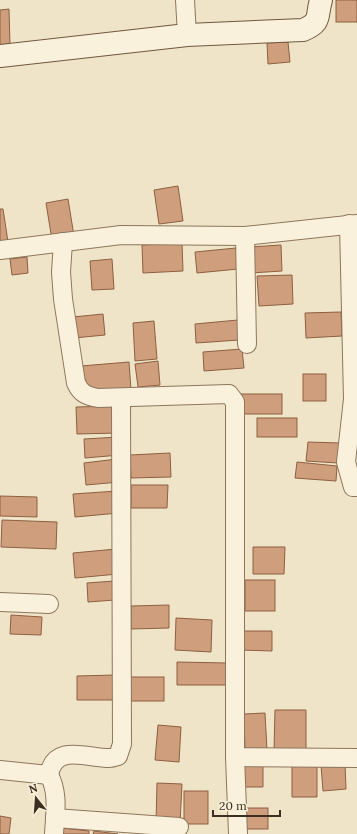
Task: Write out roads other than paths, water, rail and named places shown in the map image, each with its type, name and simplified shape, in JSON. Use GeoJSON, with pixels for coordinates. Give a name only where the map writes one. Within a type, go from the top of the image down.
{"type":"FeatureCollection","features":[{"type":"Feature","properties":{"kind":"street"},"geometry":{"type":"LineString","coordinates":[[185,0],[187,35]]}},
{"type":"Feature","properties":{"kind":"street"},"geometry":{"type":"LineString","coordinates":[[0,56],[187,35],[303,30],[312,26],[318,20],[321,0]]}},
{"type":"Feature","properties":{"kind":"street"},"geometry":{"type":"LineString","coordinates":[[0,250],[121,235],[245,236],[353,224],[355,399],[346,462],[353,487],[357,487]]}},
{"type":"Feature","properties":{"kind":"street"},"geometry":{"type":"LineString","coordinates":[[245,236],[247,344]]}},
{"type":"Feature","properties":{"kind":"street"},"geometry":{"type":"LineString","coordinates":[[63,242],[61,272],[63,299],[76,383],[79,391],[86,396],[98,398],[229,394],[235,402],[235,757],[238,834]]}},
{"type":"Feature","properties":{"kind":"street"},"geometry":{"type":"LineString","coordinates":[[121,398],[122,744],[118,756],[110,758],[75,754],[64,756],[55,760],[51,766],[49,775],[53,782],[55,793],[54,826],[179,827]]}},
{"type":"Feature","properties":{"kind":"street"},"geometry":{"type":"LineString","coordinates":[[0,602],[48,604]]}},
{"type":"Feature","properties":{"kind":"street"},"geometry":{"type":"LineString","coordinates":[[235,757],[357,758]]}},
{"type":"Feature","properties":{"kind":"street"},"geometry":{"type":"LineString","coordinates":[[0,770],[49,775]]}}]}
